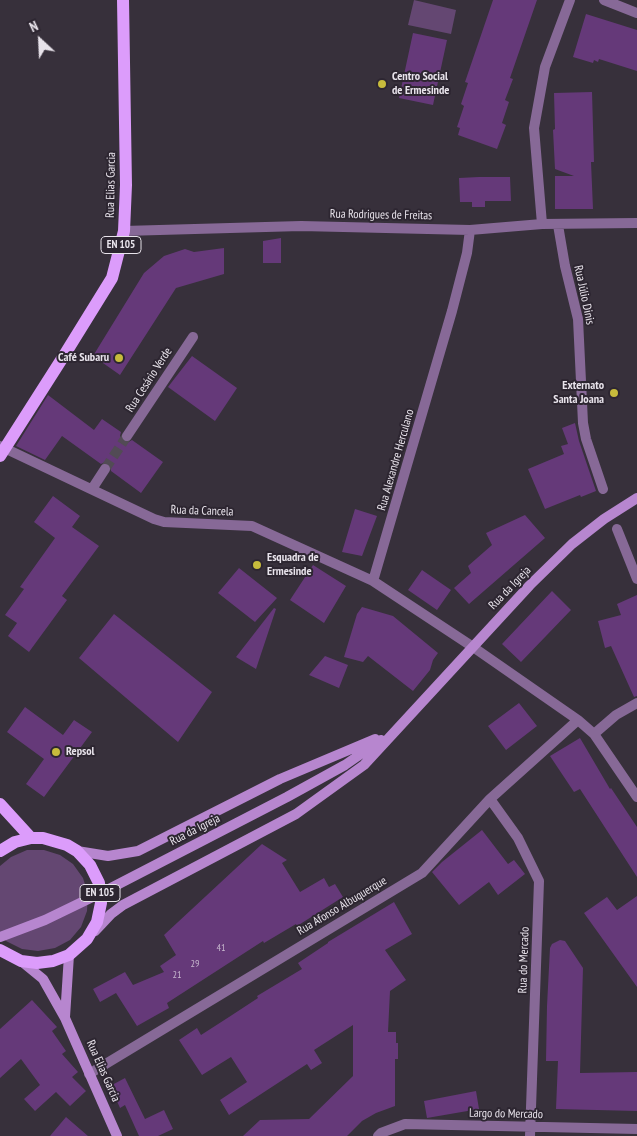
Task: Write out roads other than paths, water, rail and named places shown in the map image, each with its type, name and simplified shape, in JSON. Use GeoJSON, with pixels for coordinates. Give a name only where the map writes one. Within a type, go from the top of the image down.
{"type":"FeatureCollection","features":[{"type":"Feature","properties":{"kind":"main road","name":"Rua Elias Garcia"},"geometry":{"type":"LineString","coordinates":[[2,450],[112,278],[124,231],[126,185],[123,0]]}},
{"type":"Feature","properties":{"kind":"main road","name":"Rua da Igreja"},"geometry":{"type":"LineString","coordinates":[[87,939],[110,914],[122,905],[296,814],[364,765],[530,585],[572,544],[604,518],[637,498]]}},
{"type":"Feature","properties":{"kind":"main road","name":"Rua da Igreja"},"geometry":{"type":"LineString","coordinates":[[77,851],[108,856],[138,851],[280,779],[394,731]]}},
{"type":"Feature","properties":{"kind":"main road","name":"Rua da Igreja"},"geometry":{"type":"LineString","coordinates":[[0,937],[45,920],[296,793],[345,765],[394,731]]}},
{"type":"Feature","properties":{"kind":"main road"},"geometry":{"type":"LineString","coordinates":[[0,804],[31,838]]}},
{"type":"Feature","properties":{"kind":"main road","name":"EN 105"},"geometry":{"type":"LineString","coordinates":[[0,851],[15,842],[31,838],[43,838],[67,844],[77,851],[90,866],[99,883],[101,903],[97,922],[87,939],[69,955],[53,961],[37,963],[11,959],[0,950]]}},
{"type":"Feature","properties":{"kind":"main road","name":"Rua Elias Garcia"},"geometry":{"type":"LineString","coordinates":[[65,1018],[69,955]]}},
{"type":"Feature","properties":{"kind":"main road","name":"Rua Elias Garcia"},"geometry":{"type":"LineString","coordinates":[[11,959],[43,979],[65,1018],[118,1136]]}},
{"type":"Feature","properties":{"kind":"street"},"geometry":{"type":"LineString","coordinates":[[542,224],[534,128],[544,67],[570,0]]}},
{"type":"Feature","properties":{"kind":"street"},"geometry":{"type":"LineString","coordinates":[[604,0],[637,13]]}},
{"type":"Feature","properties":{"kind":"street","name":"Rua Rodrigues de Freitas"},"geometry":{"type":"LineString","coordinates":[[124,231],[302,226],[470,230],[542,224],[637,223]]}},
{"type":"Feature","properties":{"kind":"street","name":"Rua Júlio Dinis"},"geometry":{"type":"LineString","coordinates":[[558,224],[565,266],[578,319],[583,423],[586,440],[603,489]]}},
{"type":"Feature","properties":{"kind":"street","name":"Rua Alexandre Herculano"},"geometry":{"type":"LineString","coordinates":[[373,581],[452,311],[467,252],[470,230]]}},
{"type":"Feature","properties":{"kind":"street","name":"Rua Cesário Verde"},"geometry":{"type":"LineString","coordinates":[[127,436],[192,337]]}},
{"type":"Feature","properties":{"kind":"street","name":"Rua da Cancela"},"geometry":{"type":"LineString","coordinates":[[2,450],[92,489],[154,519],[164,522],[252,526],[373,581]]}},
{"type":"Feature","properties":{"kind":"street"},"geometry":{"type":"LineString","coordinates":[[92,489],[105,469]]}},
{"type":"Feature","properties":{"kind":"street"},"geometry":{"type":"LineString","coordinates":[[617,529],[637,579]]}},
{"type":"Feature","properties":{"kind":"street"},"geometry":{"type":"LineString","coordinates":[[373,581],[578,720],[594,734],[637,797]]}},
{"type":"Feature","properties":{"kind":"street"},"geometry":{"type":"LineString","coordinates":[[594,734],[616,716],[637,703]]}},
{"type":"Feature","properties":{"kind":"street","name":"Rua Afonso Albuquerque"},"geometry":{"type":"LineString","coordinates":[[89,1074],[422,873],[490,799],[578,720]]}},
{"type":"Feature","properties":{"kind":"street","name":"Rua do Mercado"},"geometry":{"type":"LineString","coordinates":[[490,799],[518,838],[539,881],[530,1132]]}},
{"type":"Feature","properties":{"kind":"street","name":"Largo do Mercado"},"geometry":{"type":"LineString","coordinates":[[378,1136],[381,1133],[405,1124],[530,1132],[637,1129]]}},
{"type":"Feature","properties":{"kind":"tunnel"},"geometry":{"type":"LineString","coordinates":[[105,469],[127,436]]}},
{"type":"Feature","properties":{"kind":"place","name":"Centro Social de Ermesinde"},"geometry":{"type":"Point","coordinates":[382,84]}},
{"type":"Feature","properties":{"kind":"place","name":"Café Subaru"},"geometry":{"type":"Point","coordinates":[119,358]}},
{"type":"Feature","properties":{"kind":"place","name":"Externato Santa Joana"},"geometry":{"type":"Point","coordinates":[614,393]}},
{"type":"Feature","properties":{"kind":"place","name":"Esquadra de Ermesinde"},"geometry":{"type":"Point","coordinates":[257,565]}},
{"type":"Feature","properties":{"kind":"place","name":"Repsol"},"geometry":{"type":"Point","coordinates":[56,752]}}]}
